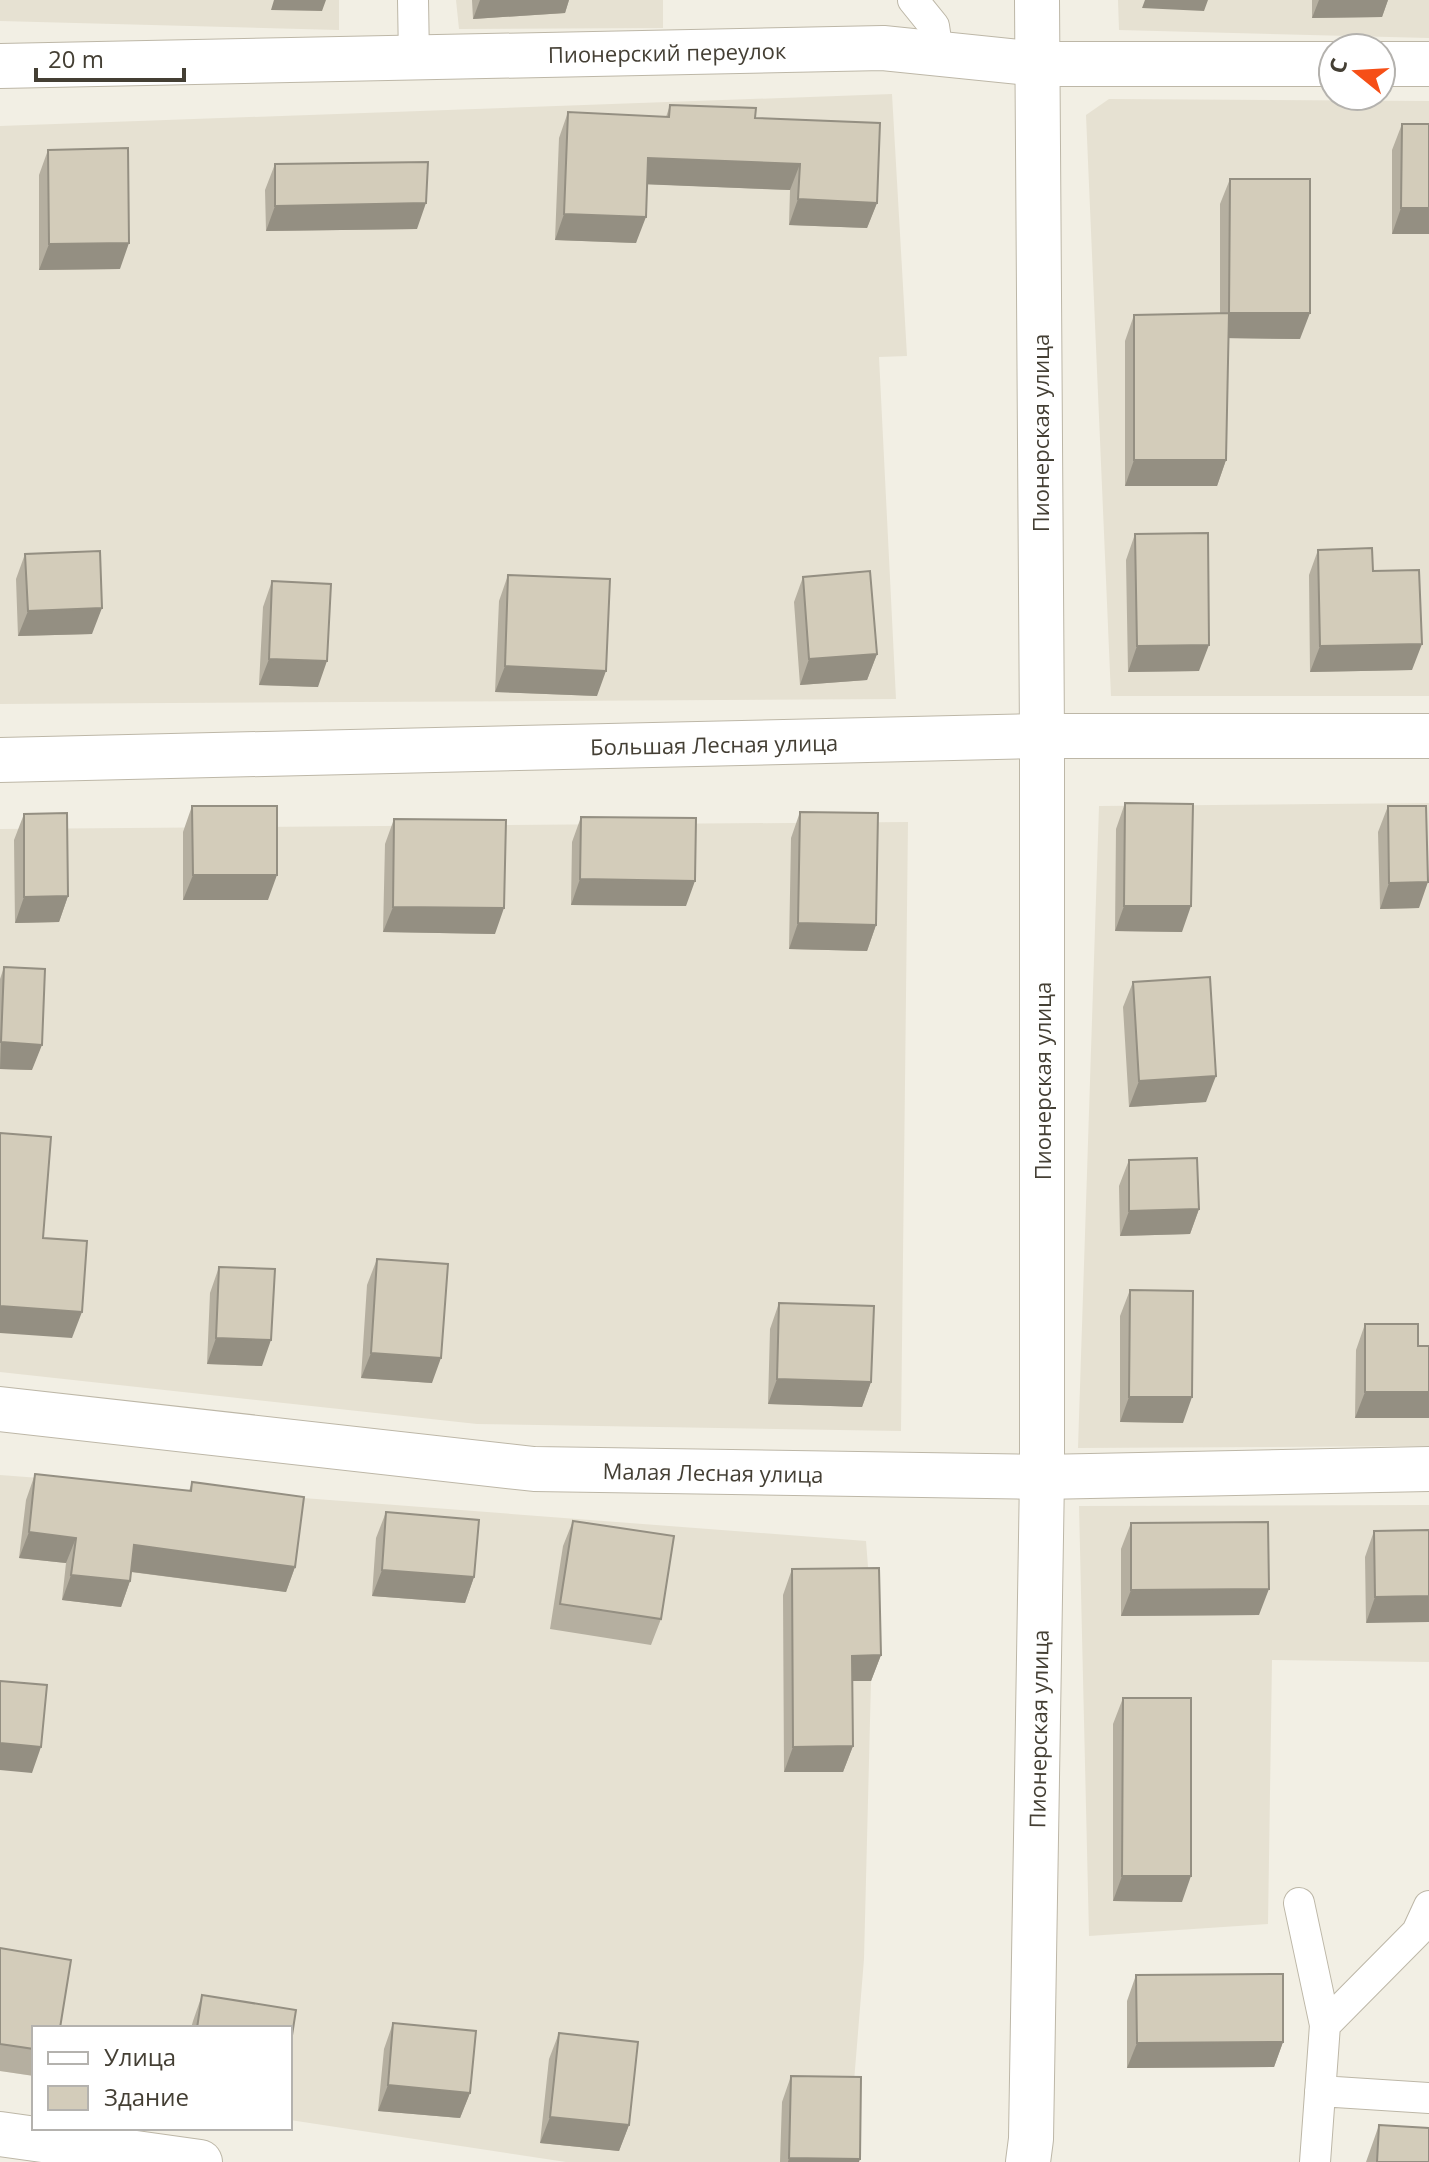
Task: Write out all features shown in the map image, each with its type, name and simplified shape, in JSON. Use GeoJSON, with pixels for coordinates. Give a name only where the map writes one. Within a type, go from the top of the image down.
{"type":"FeatureCollection","features":[{"type":"Feature","properties":{"kind":"street","name":"Пионерская улица"},"geometry":{"type":"LineString","coordinates":[[1028,2162],[1031,2139],[1042,1477],[1042,736],[1037,0]]}},
{"type":"Feature","properties":{"kind":"street","name":"Пионерский переулок"},"geometry":{"type":"LineString","coordinates":[[0,66],[883,48],[1038,64],[1317,64]]}},
{"type":"Feature","properties":{"kind":"street"},"geometry":{"type":"LineString","coordinates":[[1397,64],[1429,64]]}},
{"type":"Feature","properties":{"kind":"street","name":"Большая Лесная улица"},"geometry":{"type":"LineString","coordinates":[[0,760],[1042,736],[1429,736]]}},
{"type":"Feature","properties":{"kind":"street","name":"Малая Лесная улица"},"geometry":{"type":"LineString","coordinates":[[0,1409],[534,1469],[1042,1477],[1429,1469]]}},
{"type":"Feature","properties":{"kind":"street"},"geometry":{"type":"LineString","coordinates":[[0,2134],[200,2162]]}},
{"type":"Feature","properties":{"kind":"lane"},"geometry":{"type":"LineString","coordinates":[[413,0],[414,58]]}},
{"type":"Feature","properties":{"kind":"lane"},"geometry":{"type":"LineString","coordinates":[[913,0],[934,26],[938,53]]}},
{"type":"Feature","properties":{"kind":"lane"},"geometry":{"type":"LineString","coordinates":[[1299,1903],[1325,2025],[1315,2162]]}},
{"type":"Feature","properties":{"kind":"lane"},"geometry":{"type":"LineString","coordinates":[[1325,2025],[1417,1932],[1429,1906]]}},
{"type":"Feature","properties":{"kind":"lane"},"geometry":{"type":"LineString","coordinates":[[1320,2091],[1429,2098]]}},
{"type":"Feature","properties":{"kind":"shaded area"},"geometry":{"type":"Polygon","coordinates":[[[0,0],[339,0],[339,30],[0,21],[0,0]]]}},
{"type":"Feature","properties":{"kind":"shaded area"},"geometry":{"type":"Polygon","coordinates":[[[456,0],[663,0],[663,28],[459,29],[456,0]]]}},
{"type":"Feature","properties":{"kind":"shaded area"},"geometry":{"type":"Polygon","coordinates":[[[1118,0],[1429,0],[1429,38],[1397,37],[1397,32],[1317,32],[1317,35],[1119,30],[1118,0]]]}},
{"type":"Feature","properties":{"kind":"shaded area"},"geometry":{"type":"Polygon","coordinates":[[[892,94],[907,356],[879,357],[896,699],[0,704],[0,126],[892,94]]]}},
{"type":"Feature","properties":{"kind":"shaded area"},"geometry":{"type":"Polygon","coordinates":[[[1109,99],[1317,100],[1317,112],[1397,112],[1397,101],[1429,101],[1429,696],[1111,696],[1086,115],[1109,99]]]}},
{"type":"Feature","properties":{"kind":"shaded area"},"geometry":{"type":"Polygon","coordinates":[[[1429,803],[1429,1446],[1078,1448],[1099,806],[1429,803]]]}},
{"type":"Feature","properties":{"kind":"shaded area"},"geometry":{"type":"Polygon","coordinates":[[[908,822],[901,1431],[477,1424],[0,1372],[0,829],[908,822]]]}},
{"type":"Feature","properties":{"kind":"shaded area"},"geometry":{"type":"Polygon","coordinates":[[[0,1475],[866,1541],[871,1681],[864,1959],[853,2094],[852,2162],[566,2162],[292,2120],[292,2026],[32,2026],[32,2076],[0,2071],[0,1475]]]}},
{"type":"Feature","properties":{"kind":"shaded area"},"geometry":{"type":"Polygon","coordinates":[[[1429,1505],[1429,1662],[1272,1660],[1268,1924],[1089,1936],[1079,1506],[1429,1505]]]}},
{"type":"Feature","properties":{"kind":"building"},"geometry":{"type":"Polygon","coordinates":[[[670,105],[756,108],[755,118],[880,123],[877,203],[798,199],[800,164],[648,158],[646,217],[564,214],[568,112],[669,117],[670,105]]]}},
{"type":"Feature","properties":{"kind":"building"},"geometry":{"type":"Polygon","coordinates":[[[1402,124],[1429,124],[1429,208],[1401,208],[1402,124]]]}},
{"type":"Feature","properties":{"kind":"building"},"geometry":{"type":"Polygon","coordinates":[[[128,148],[129,243],[49,244],[48,150],[128,148]]]}},
{"type":"Feature","properties":{"kind":"building"},"geometry":{"type":"Polygon","coordinates":[[[428,162],[426,203],[275,206],[275,164],[428,162]]]}},
{"type":"Feature","properties":{"kind":"building"},"geometry":{"type":"Polygon","coordinates":[[[1230,179],[1310,179],[1310,313],[1229,313],[1230,179]]]}},
{"type":"Feature","properties":{"kind":"building"},"geometry":{"type":"Polygon","coordinates":[[[1229,313],[1226,460],[1134,460],[1134,315],[1229,313]]]}},
{"type":"Feature","properties":{"kind":"building"},"geometry":{"type":"Polygon","coordinates":[[[1208,533],[1209,645],[1137,646],[1135,534],[1208,533]]]}},
{"type":"Feature","properties":{"kind":"building"},"geometry":{"type":"Polygon","coordinates":[[[1372,548],[1373,571],[1419,570],[1422,644],[1320,646],[1318,550],[1372,548]]]}},
{"type":"Feature","properties":{"kind":"building"},"geometry":{"type":"Polygon","coordinates":[[[100,551],[102,608],[28,611],[25,554],[100,551]]]}},
{"type":"Feature","properties":{"kind":"building"},"geometry":{"type":"Polygon","coordinates":[[[870,571],[877,654],[809,659],[803,577],[870,571]]]}},
{"type":"Feature","properties":{"kind":"building"},"geometry":{"type":"Polygon","coordinates":[[[508,575],[610,579],[606,671],[505,666],[508,575]]]}},
{"type":"Feature","properties":{"kind":"building"},"geometry":{"type":"Polygon","coordinates":[[[272,581],[331,584],[327,661],[269,659],[272,581]]]}},
{"type":"Feature","properties":{"kind":"building"},"geometry":{"type":"Polygon","coordinates":[[[1125,803],[1193,804],[1191,906],[1124,906],[1125,803]]]}},
{"type":"Feature","properties":{"kind":"building"},"geometry":{"type":"Polygon","coordinates":[[[192,806],[277,806],[277,875],[193,875],[192,806]]]}},
{"type":"Feature","properties":{"kind":"building"},"geometry":{"type":"Polygon","coordinates":[[[1388,806],[1426,806],[1428,882],[1389,883],[1388,806]]]}},
{"type":"Feature","properties":{"kind":"building"},"geometry":{"type":"Polygon","coordinates":[[[800,812],[878,813],[876,925],[798,923],[800,812]]]}},
{"type":"Feature","properties":{"kind":"building"},"geometry":{"type":"Polygon","coordinates":[[[67,813],[68,896],[24,897],[24,814],[67,813]]]}},
{"type":"Feature","properties":{"kind":"building"},"geometry":{"type":"Polygon","coordinates":[[[581,817],[696,818],[695,881],[580,879],[581,817]]]}},
{"type":"Feature","properties":{"kind":"building"},"geometry":{"type":"Polygon","coordinates":[[[394,819],[506,820],[504,908],[393,907],[394,819]]]}},
{"type":"Feature","properties":{"kind":"building"},"geometry":{"type":"Polygon","coordinates":[[[4,967],[45,969],[42,1045],[1,1042],[4,967]]]}},
{"type":"Feature","properties":{"kind":"building"},"geometry":{"type":"Polygon","coordinates":[[[1210,977],[1216,1076],[1139,1081],[1133,982],[1210,977]]]}},
{"type":"Feature","properties":{"kind":"building"},"geometry":{"type":"Polygon","coordinates":[[[0,1133],[51,1137],[43,1238],[87,1241],[82,1312],[0,1306],[0,1133]]]}},
{"type":"Feature","properties":{"kind":"building"},"geometry":{"type":"Polygon","coordinates":[[[1197,1158],[1199,1209],[1129,1211],[1129,1160],[1197,1158]]]}},
{"type":"Feature","properties":{"kind":"building"},"geometry":{"type":"Polygon","coordinates":[[[377,1259],[448,1264],[441,1358],[371,1353],[377,1259]]]}},
{"type":"Feature","properties":{"kind":"building"},"geometry":{"type":"Polygon","coordinates":[[[219,1267],[275,1269],[271,1340],[216,1338],[219,1267]]]}},
{"type":"Feature","properties":{"kind":"building"},"geometry":{"type":"Polygon","coordinates":[[[1130,1290],[1193,1291],[1192,1397],[1129,1397],[1130,1290]]]}},
{"type":"Feature","properties":{"kind":"building"},"geometry":{"type":"Polygon","coordinates":[[[779,1303],[874,1306],[871,1382],[777,1379],[779,1303]]]}},
{"type":"Feature","properties":{"kind":"building"},"geometry":{"type":"Polygon","coordinates":[[[1365,1324],[1418,1324],[1418,1346],[1429,1346],[1429,1392],[1365,1392],[1365,1324]]]}},
{"type":"Feature","properties":{"kind":"building"},"geometry":{"type":"Polygon","coordinates":[[[35,1474],[191,1491],[192,1482],[304,1497],[295,1567],[134,1545],[130,1581],[71,1575],[76,1538],[29,1532],[35,1474]]]}},
{"type":"Feature","properties":{"kind":"building"},"geometry":{"type":"Polygon","coordinates":[[[386,1512],[479,1520],[474,1577],[382,1570],[386,1512]]]}},
{"type":"Feature","properties":{"kind":"building"},"geometry":{"type":"Polygon","coordinates":[[[573,1521],[674,1536],[661,1619],[560,1604],[573,1521]]]}},
{"type":"Feature","properties":{"kind":"building"},"geometry":{"type":"Polygon","coordinates":[[[1268,1522],[1269,1589],[1131,1590],[1131,1523],[1268,1522]]]}},
{"type":"Feature","properties":{"kind":"building"},"geometry":{"type":"Polygon","coordinates":[[[1429,1530],[1429,1596],[1375,1597],[1374,1531],[1429,1530]]]}},
{"type":"Feature","properties":{"kind":"building"},"geometry":{"type":"Polygon","coordinates":[[[879,1568],[881,1655],[852,1656],[853,1746],[793,1747],[792,1569],[879,1568]]]}},
{"type":"Feature","properties":{"kind":"building"},"geometry":{"type":"Polygon","coordinates":[[[0,1681],[47,1685],[41,1747],[0,1743],[0,1681]]]}},
{"type":"Feature","properties":{"kind":"building"},"geometry":{"type":"Polygon","coordinates":[[[1123,1698],[1191,1698],[1191,1876],[1122,1876],[1123,1698]]]}},
{"type":"Feature","properties":{"kind":"building"},"geometry":{"type":"Polygon","coordinates":[[[0,1948],[71,1960],[60,2026],[32,2026],[32,2049],[0,2044],[0,1948]]]}},
{"type":"Feature","properties":{"kind":"building"},"geometry":{"type":"Polygon","coordinates":[[[1283,1974],[1283,2042],[1137,2043],[1136,1975],[1283,1974]]]}},
{"type":"Feature","properties":{"kind":"building"},"geometry":{"type":"Polygon","coordinates":[[[202,1995],[296,2010],[292,2035],[292,2026],[197,2026],[202,1995]]]}},
{"type":"Feature","properties":{"kind":"building"},"geometry":{"type":"Polygon","coordinates":[[[393,2023],[476,2031],[470,2093],[388,2085],[393,2023]]]}},
{"type":"Feature","properties":{"kind":"building"},"geometry":{"type":"Polygon","coordinates":[[[559,2033],[638,2042],[629,2125],[550,2117],[559,2033]]]}},
{"type":"Feature","properties":{"kind":"building"},"geometry":{"type":"Polygon","coordinates":[[[791,2076],[861,2077],[860,2159],[789,2158],[791,2076]]]}},
{"type":"Feature","properties":{"kind":"building"},"geometry":{"type":"Polygon","coordinates":[[[1379,2125],[1429,2128],[1429,2162],[1377,2162],[1379,2125]]]}}]}
